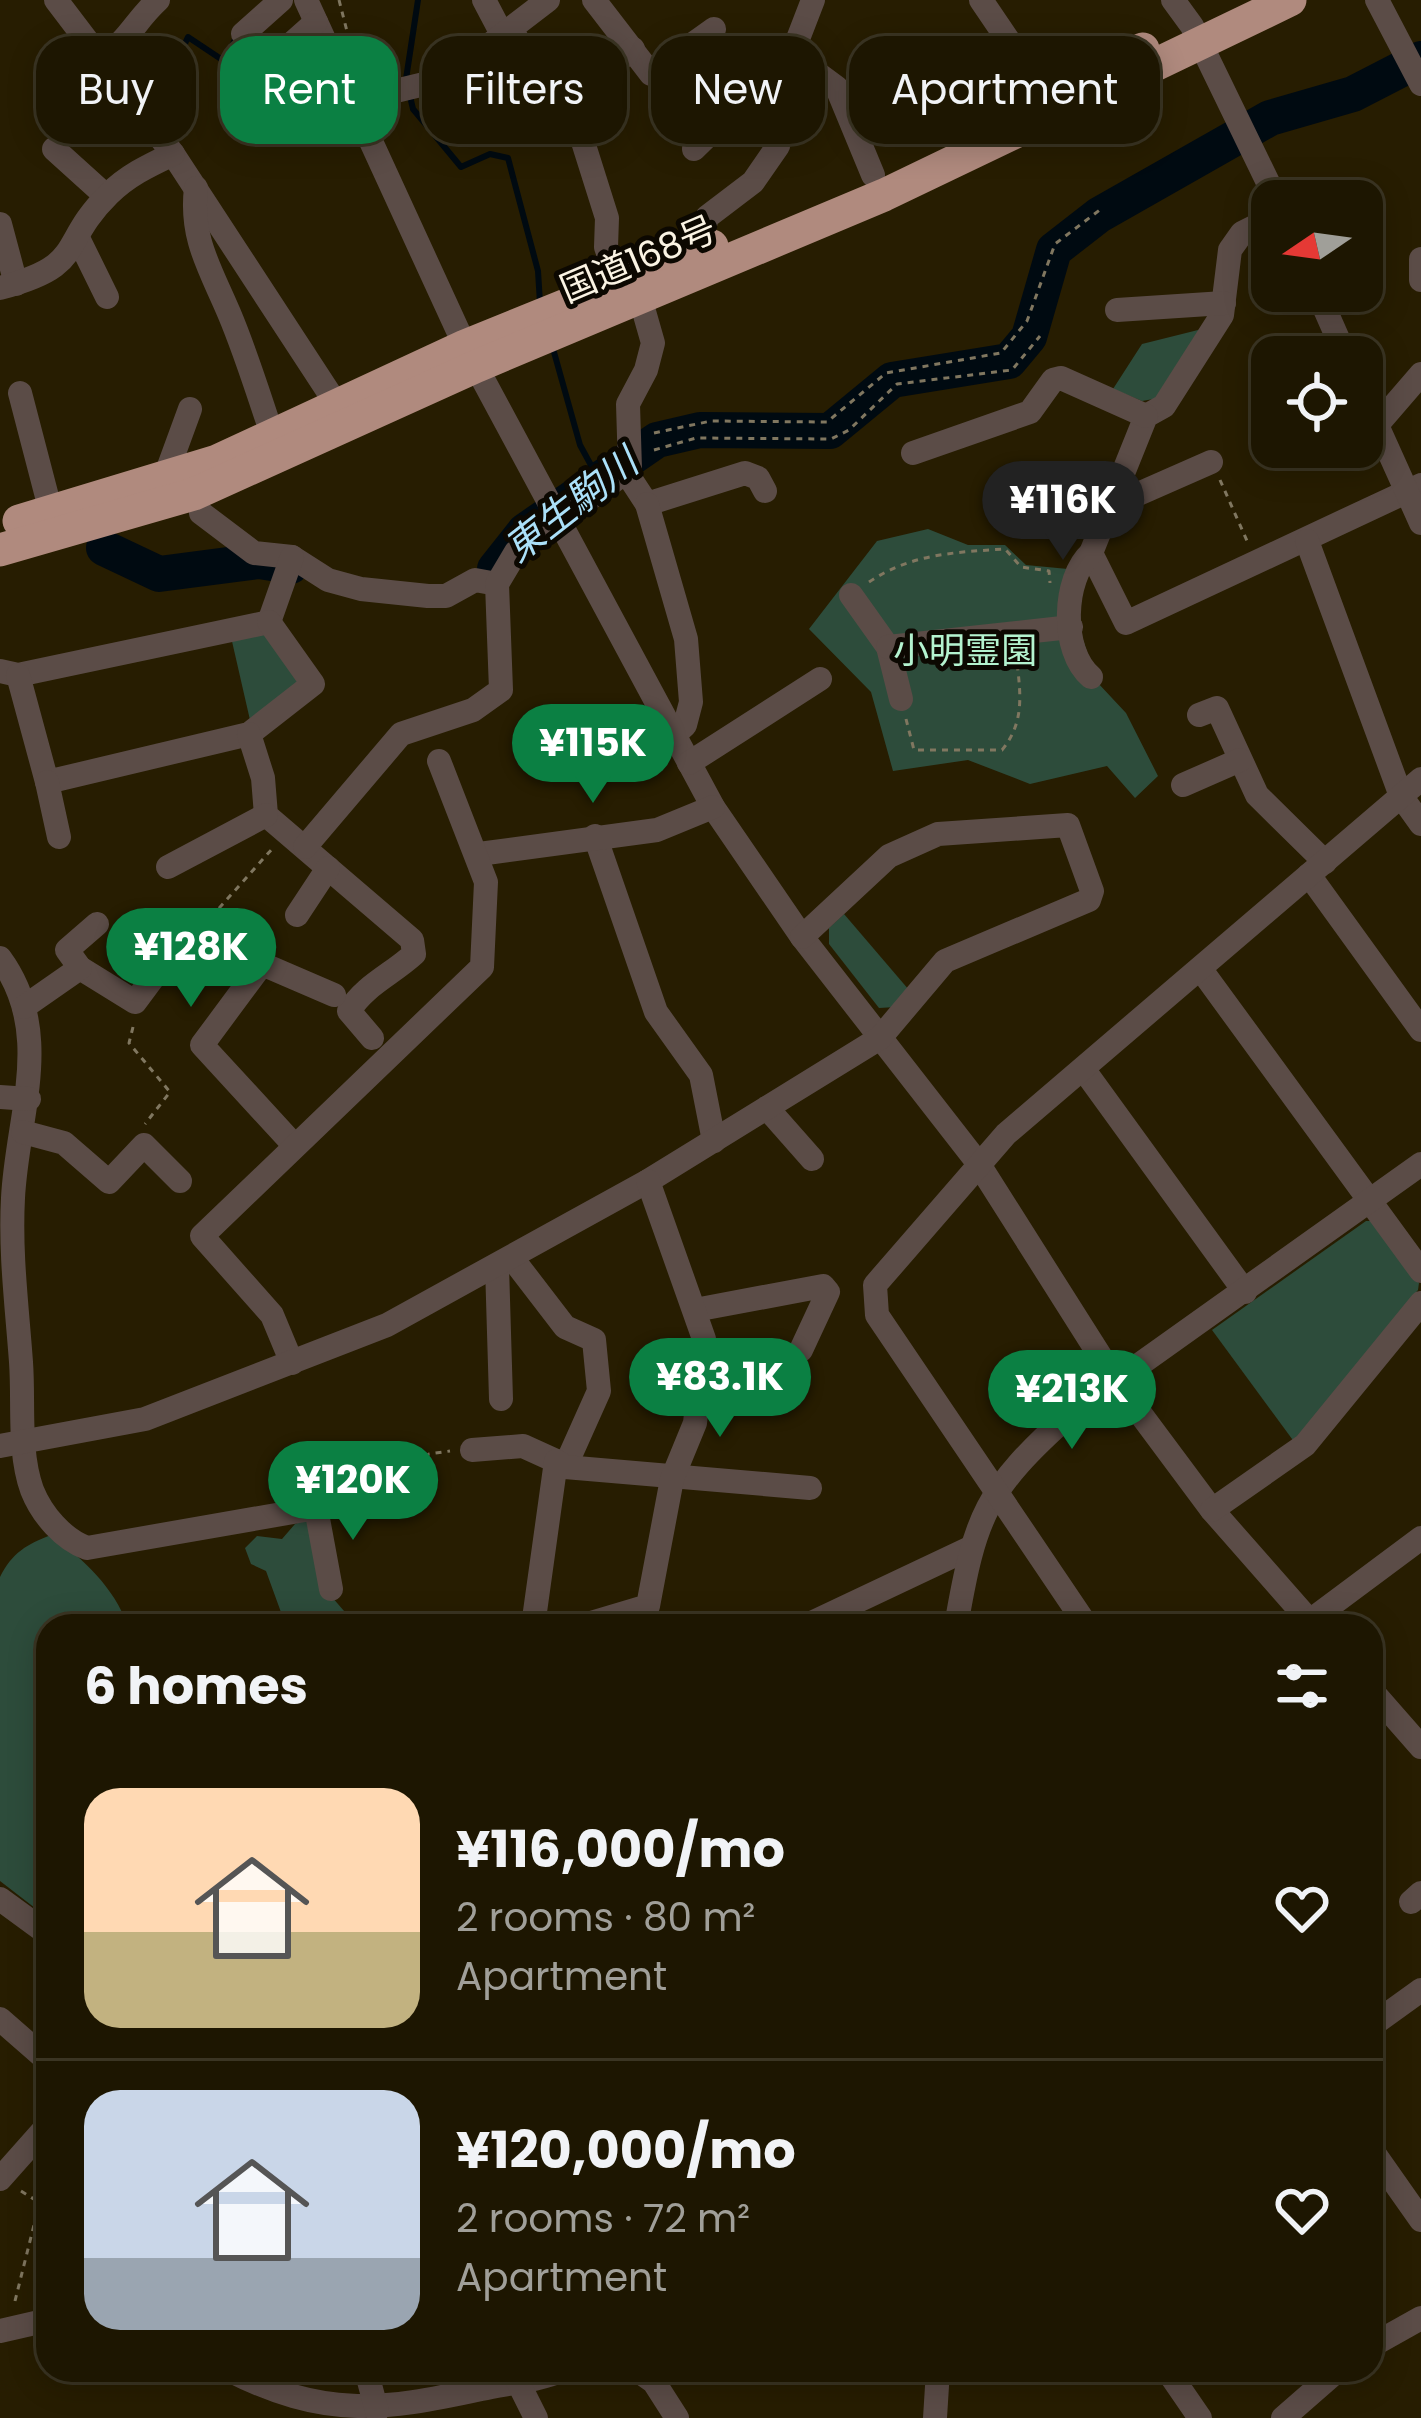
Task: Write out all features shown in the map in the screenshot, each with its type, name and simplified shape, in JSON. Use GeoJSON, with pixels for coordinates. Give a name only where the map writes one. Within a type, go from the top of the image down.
{"type":"FeatureCollection","features":[{"type":"Feature","properties":{"kind":"highway","name":"国道168号"},"geometry":{"type":"LineString","coordinates":[[1160,38],[1241,0]]}},
{"type":"Feature","properties":{"kind":"highway","name":"国道168号"},"geometry":{"type":"LineString","coordinates":[[0,526],[164,480],[273,437],[338,405],[901,187],[1188,24],[1290,0]]}},
{"type":"Feature","properties":{"kind":"highway","name":"国道168号"},"geometry":{"type":"LineString","coordinates":[[630,293],[698,252],[941,144]]}},
{"type":"Feature","properties":{"kind":"highway","name":"国道168号"},"geometry":{"type":"LineString","coordinates":[[0,550],[194,494],[471,356]]}},
{"type":"Feature","properties":{"kind":"street"},"geometry":{"type":"LineString","coordinates":[[56,0],[84,36]]}},
{"type":"Feature","properties":{"kind":"street"},"geometry":{"type":"LineString","coordinates":[[130,36],[137,19],[158,0]]}},
{"type":"Feature","properties":{"kind":"street"},"geometry":{"type":"LineString","coordinates":[[243,34],[281,0]]}},
{"type":"Feature","properties":{"kind":"street"},"geometry":{"type":"LineString","coordinates":[[484,0],[508,35]]}},
{"type":"Feature","properties":{"kind":"street"},"geometry":{"type":"LineString","coordinates":[[398,90],[445,79],[548,0]]}},
{"type":"Feature","properties":{"kind":"street"},"geometry":{"type":"LineString","coordinates":[[594,0],[651,74],[714,28]]}},
{"type":"Feature","properties":{"kind":"street"},"geometry":{"type":"LineString","coordinates":[[799,36],[813,0]]}},
{"type":"Feature","properties":{"kind":"street"},"geometry":{"type":"LineString","coordinates":[[981,0],[1005,36]]}},
{"type":"Feature","properties":{"kind":"street"},"geometry":{"type":"LineString","coordinates":[[1377,0],[1421,84]]}},
{"type":"Feature","properties":{"kind":"street"},"geometry":{"type":"LineString","coordinates":[[288,36],[311,11]]}},
{"type":"Feature","properties":{"kind":"street"},"geometry":{"type":"LineString","coordinates":[[1188,24],[1266,180]]}},
{"type":"Feature","properties":{"kind":"street"},"geometry":{"type":"LineString","coordinates":[[627,54],[633,49]]}},
{"type":"Feature","properties":{"kind":"street"},"geometry":{"type":"LineString","coordinates":[[825,79],[837,88],[873,175]]}},
{"type":"Feature","properties":{"kind":"street"},"geometry":{"type":"LineString","coordinates":[[166,144],[338,405]]}},
{"type":"Feature","properties":{"kind":"street"},"geometry":{"type":"LineString","coordinates":[[370,144],[471,356],[713,807],[802,937],[978,1163],[1116,1382],[1212,1510],[1300,1614]]}},
{"type":"Feature","properties":{"kind":"street"},"geometry":{"type":"LineString","coordinates":[[584,144],[607,218],[606,247],[653,343],[646,370],[628,404],[630,456],[691,670],[685,725],[674,735]]}},
{"type":"Feature","properties":{"kind":"street"},"geometry":{"type":"LineString","coordinates":[[694,148],[698,144]]}},
{"type":"Feature","properties":{"kind":"street"},"geometry":{"type":"LineString","coordinates":[[698,252],[707,217],[753,182],[777,144]]}},
{"type":"Feature","properties":{"kind":"street"},"geometry":{"type":"LineString","coordinates":[[54,149],[106,196]]}},
{"type":"Feature","properties":{"kind":"street"},"geometry":{"type":"LineString","coordinates":[[0,224],[8,286],[66,262],[106,196],[132,174],[173,154]]}},
{"type":"Feature","properties":{"kind":"street"},"geometry":{"type":"LineString","coordinates":[[196,188],[192,220],[204,266],[230,315],[273,437]]}},
{"type":"Feature","properties":{"kind":"street"},"geometry":{"type":"LineString","coordinates":[[1091,677],[1082,670],[1071,627],[1071,579],[1091,553],[1146,416],[1164,406],[1222,315],[1230,250],[1251,228]]}},
{"type":"Feature","properties":{"kind":"street"},"geometry":{"type":"LineString","coordinates":[[78,238],[107,297]]}},
{"type":"Feature","properties":{"kind":"street"},"geometry":{"type":"LineString","coordinates":[[1421,259],[1421,280]]}},
{"type":"Feature","properties":{"kind":"street"},"geometry":{"type":"LineString","coordinates":[[1118,310],[1224,303]]}},
{"type":"Feature","properties":{"kind":"street"},"geometry":{"type":"LineString","coordinates":[[1383,417],[1421,374]]}},
{"type":"Feature","properties":{"kind":"street"},"geometry":{"type":"LineString","coordinates":[[913,453],[1030,412],[1053,380],[1061,378],[1146,416]]}},
{"type":"Feature","properties":{"kind":"street"},"geometry":{"type":"LineString","coordinates":[[20,393],[51,512]]}},
{"type":"Feature","properties":{"kind":"street"},"geometry":{"type":"LineString","coordinates":[[164,480],[190,409]]}},
{"type":"Feature","properties":{"kind":"street"},"geometry":{"type":"LineString","coordinates":[[1383,437],[1414,489],[1421,523]]}},
{"type":"Feature","properties":{"kind":"street"},"geometry":{"type":"LineString","coordinates":[[300,843],[401,734],[487,704],[500,690],[497,584],[516,552],[630,456]]}},
{"type":"Feature","properties":{"kind":"street"},"geometry":{"type":"LineString","coordinates":[[1111,506],[1211,462]]}},
{"type":"Feature","properties":{"kind":"street"},"geometry":{"type":"LineString","coordinates":[[646,504],[745,473],[758,478],[765,490]]}},
{"type":"Feature","properties":{"kind":"street"},"geometry":{"type":"LineString","coordinates":[[1091,553],[1129,624],[1414,489]]}},
{"type":"Feature","properties":{"kind":"street"},"geometry":{"type":"LineString","coordinates":[[201,513],[254,553],[292,557],[328,580],[394,594],[446,596],[475,580],[497,584]]}},
{"type":"Feature","properties":{"kind":"street"},"geometry":{"type":"LineString","coordinates":[[1307,542],[1411,787],[1421,824]]}},
{"type":"Feature","properties":{"kind":"street"},"geometry":{"type":"LineString","coordinates":[[269,622],[292,557]]}},
{"type":"Feature","properties":{"kind":"street"},"geometry":{"type":"LineString","coordinates":[[851,595],[888,646],[901,699]]}},
{"type":"Feature","properties":{"kind":"street"},"geometry":{"type":"LineString","coordinates":[[58,837],[47,782],[9,672],[269,622]]}},
{"type":"Feature","properties":{"kind":"street"},"geometry":{"type":"LineString","coordinates":[[47,782],[249,734],[313,684],[269,622]]}},
{"type":"Feature","properties":{"kind":"street"},"geometry":{"type":"LineString","coordinates":[[888,646],[1071,627]]}},
{"type":"Feature","properties":{"kind":"street"},"geometry":{"type":"LineString","coordinates":[[689,763],[820,679]]}},
{"type":"Feature","properties":{"kind":"street"},"geometry":{"type":"LineString","coordinates":[[1208,711],[1257,795],[1317,868],[1421,1030]]}},
{"type":"Feature","properties":{"kind":"street"},"geometry":{"type":"LineString","coordinates":[[249,734],[263,778],[266,815],[412,940],[414,954],[387,978],[363,989],[349,1011],[372,1038]]}},
{"type":"Feature","properties":{"kind":"street"},"geometry":{"type":"LineString","coordinates":[[292,1363],[272,1315],[202,1236],[482,967],[486,881],[440,760]]}},
{"type":"Feature","properties":{"kind":"street"},"geometry":{"type":"LineString","coordinates":[[1183,785],[1240,760]]}},
{"type":"Feature","properties":{"kind":"street"},"geometry":{"type":"LineString","coordinates":[[1079,1614],[877,1315],[875,1285],[978,1163],[1411,787]]}},
{"type":"Feature","properties":{"kind":"street"},"geometry":{"type":"LineString","coordinates":[[479,854],[657,830],[713,807]]}},
{"type":"Feature","properties":{"kind":"street"},"geometry":{"type":"LineString","coordinates":[[168,867],[266,815]]}},
{"type":"Feature","properties":{"kind":"street"},"geometry":{"type":"LineString","coordinates":[[12,1444],[145,1418],[387,1325],[648,1180],[880,1038],[945,961],[1089,900],[1092,891],[1069,825],[938,833],[890,856],[802,937]]}},
{"type":"Feature","properties":{"kind":"street"},"geometry":{"type":"LineString","coordinates":[[595,836],[656,1012],[701,1075],[714,1141]]}},
{"type":"Feature","properties":{"kind":"street"},"geometry":{"type":"LineString","coordinates":[[297,916],[328,868]]}},
{"type":"Feature","properties":{"kind":"street"},"geometry":{"type":"LineString","coordinates":[[97,924],[67,950],[80,968],[140,1006],[166,966]]}},
{"type":"Feature","properties":{"kind":"street"},"geometry":{"type":"LineString","coordinates":[[0,958],[30,1022],[28,1099],[13,1198],[12,1444],[34,1496],[67,1538],[87,1548],[316,1508],[331,1589]]}},
{"type":"Feature","properties":{"kind":"street"},"geometry":{"type":"LineString","coordinates":[[293,1144],[202,1045],[262,964],[334,995]]}},
{"type":"Feature","properties":{"kind":"street"},"geometry":{"type":"LineString","coordinates":[[24,1007],[80,968]]}},
{"type":"Feature","properties":{"kind":"street"},"geometry":{"type":"LineString","coordinates":[[1202,970],[1421,1271]]}},
{"type":"Feature","properties":{"kind":"street"},"geometry":{"type":"LineString","coordinates":[[1084,1070],[1245,1292]]}},
{"type":"Feature","properties":{"kind":"street"},"geometry":{"type":"LineString","coordinates":[[0,1097],[28,1099]]}},
{"type":"Feature","properties":{"kind":"street"},"geometry":{"type":"LineString","coordinates":[[767,1108],[812,1159]]}},
{"type":"Feature","properties":{"kind":"street"},"geometry":{"type":"LineString","coordinates":[[23,1132],[64,1143],[109,1182],[144,1135],[180,1181]]}},
{"type":"Feature","properties":{"kind":"street"},"geometry":{"type":"LineString","coordinates":[[958,1614],[970,1549],[996,1487],[1040,1441],[1421,1165]]}},
{"type":"Feature","properties":{"kind":"street"},"geometry":{"type":"LineString","coordinates":[[648,1180],[704,1340],[695,1423],[672,1478],[651,1614]]}},
{"type":"Feature","properties":{"kind":"street"},"geometry":{"type":"LineString","coordinates":[[501,1399],[504,1262]]}},
{"type":"Feature","properties":{"kind":"street"},"geometry":{"type":"LineString","coordinates":[[504,1262],[565,1327],[594,1340],[599,1391],[560,1464],[535,1614]]}},
{"type":"Feature","properties":{"kind":"street"},"geometry":{"type":"LineString","coordinates":[[695,1310],[823,1286],[829,1292],[801,1350]]}},
{"type":"Feature","properties":{"kind":"street"},"geometry":{"type":"LineString","coordinates":[[1212,1510],[1305,1445],[1421,1303]]}},
{"type":"Feature","properties":{"kind":"street"},"geometry":{"type":"LineString","coordinates":[[472,1450],[523,1446],[560,1464],[810,1488]]}},
{"type":"Feature","properties":{"kind":"street"},"geometry":{"type":"LineString","coordinates":[[1322,1614],[1421,1538]]}},
{"type":"Feature","properties":{"kind":"street"},"geometry":{"type":"LineString","coordinates":[[831,1614],[970,1549]]}},
{"type":"Feature","properties":{"kind":"street"},"geometry":{"type":"LineString","coordinates":[[1383,1704],[1421,1747]]}},
{"type":"Feature","properties":{"kind":"street"},"geometry":{"type":"LineString","coordinates":[[0,1899],[36,1925]]}},
{"type":"Feature","properties":{"kind":"street"},"geometry":{"type":"LineString","coordinates":[[1383,2017],[1421,1990]]}},
{"type":"Feature","properties":{"kind":"street"},"geometry":{"type":"LineString","coordinates":[[0,2019],[36,2050]]}},
{"type":"Feature","properties":{"kind":"street"},"geometry":{"type":"LineString","coordinates":[[3,2179],[36,2141]]}},
{"type":"Feature","properties":{"kind":"street"},"geometry":{"type":"LineString","coordinates":[[1383,2166],[1421,2220]]}},
{"type":"Feature","properties":{"kind":"street"},"geometry":{"type":"LineString","coordinates":[[1383,2339],[1421,2318]]}},
{"type":"Feature","properties":{"kind":"street"},"geometry":{"type":"LineString","coordinates":[[0,2331],[36,2323]]}},
{"type":"Feature","properties":{"kind":"street"},"geometry":{"type":"LineString","coordinates":[[256,2382],[300,2401],[345,2411],[417,2411],[480,2382]]}},
{"type":"Feature","properties":{"kind":"street"},"geometry":{"type":"LineString","coordinates":[[369,2382],[377,2411]]}},
{"type":"Feature","properties":{"kind":"street"},"geometry":{"type":"LineString","coordinates":[[518,2382],[536,2418]]}},
{"type":"Feature","properties":{"kind":"street"},"geometry":{"type":"LineString","coordinates":[[654,2382],[677,2418]]}},
{"type":"Feature","properties":{"kind":"street"},"geometry":{"type":"LineString","coordinates":[[935,2418],[937,2382]]}},
{"type":"Feature","properties":{"kind":"street"},"geometry":{"type":"LineString","coordinates":[[1175,2382],[1200,2418]]}},
{"type":"Feature","properties":{"kind":"street"},"geometry":{"type":"LineString","coordinates":[[1282,2418],[1323,2382]]}},
{"type":"Feature","properties":{"kind":"path"},"geometry":{"type":"LineString","coordinates":[[339,0],[346,36]]}},
{"type":"Feature","properties":{"kind":"path"},"geometry":{"type":"LineString","coordinates":[[630,456],[711,421],[827,422],[866,386],[896,369],[1000,353],[1027,321],[1055,244],[1101,209]]}},
{"type":"Feature","properties":{"kind":"path"},"geometry":{"type":"LineString","coordinates":[[630,456],[696,438],[831,439],[849,430],[888,388],[1012,370],[1040,336]]}},
{"type":"Feature","properties":{"kind":"path"},"geometry":{"type":"LineString","coordinates":[[1211,462],[1258,564]]}},
{"type":"Feature","properties":{"kind":"path"},"geometry":{"type":"LineString","coordinates":[[851,595],[892,566],[922,557],[1005,549],[1021,567],[1048,572],[1051,591]]}},
{"type":"Feature","properties":{"kind":"path"},"geometry":{"type":"LineString","coordinates":[[901,699],[914,750],[1002,750],[1016,733],[1021,698],[1017,663],[1005,664],[1001,634]]}},
{"type":"Feature","properties":{"kind":"path"},"geometry":{"type":"LineString","coordinates":[[166,966],[276,844],[300,843]]}},
{"type":"Feature","properties":{"kind":"path"},"geometry":{"type":"LineString","coordinates":[[140,1006],[129,1043],[170,1092],[144,1135]]}},
{"type":"Feature","properties":{"kind":"path"},"geometry":{"type":"LineString","coordinates":[[316,1508],[386,1485],[429,1454],[472,1450]]}},
{"type":"Feature","properties":{"kind":"path"},"geometry":{"type":"LineString","coordinates":[[3,2179],[36,2203]]}},
{"type":"Feature","properties":{"kind":"path"},"geometry":{"type":"LineString","coordinates":[[15,2301],[36,2217]]}},
{"type":"Feature","properties":{"kind":"green space"},"geometry":{"type":"Polygon","coordinates":[[[1206,328],[1159,398],[1142,401],[1113,389],[1142,344],[1206,328]]]}},
{"type":"Feature","properties":{"kind":"green space","name":"小明霊園"},"geometry":{"type":"Polygon","coordinates":[[[928,529],[968,545],[1005,545],[1026,565],[1068,569],[1064,582],[1097,682],[1126,713],[1158,776],[1135,798],[1107,766],[1030,784],[968,760],[893,771],[871,692],[809,629],[877,541],[928,529]]]}},
{"type":"Feature","properties":{"kind":"green space"},"geometry":{"type":"Polygon","coordinates":[[[263,632],[299,684],[250,720],[231,637],[263,632]]]}},
{"type":"Feature","properties":{"kind":"green space"},"geometry":{"type":"Polygon","coordinates":[[[844,914],[909,990],[896,1007],[879,1008],[829,944],[829,928],[844,914]]]}},
{"type":"Feature","properties":{"kind":"green space"},"geometry":{"type":"Polygon","coordinates":[[[1366,1221],[1376,1221],[1419,1283],[1418,1290],[1295,1443],[1212,1330],[1366,1221]]]}},
{"type":"Feature","properties":{"kind":"green space"},"geometry":{"type":"Polygon","coordinates":[[[311,1518],[325,1589],[347,1614],[282,1614],[266,1571],[251,1564],[245,1548],[257,1536],[282,1539],[295,1524],[311,1518]]]}},
{"type":"Feature","properties":{"kind":"green space"},"geometry":{"type":"Polygon","coordinates":[[[51,1535],[75,1554],[97,1575],[122,1614],[36,1614],[36,1909],[0,1881],[0,1577],[21,1550],[51,1535]]]}},
{"type":"Feature","properties":{"kind":"waterway"},"geometry":{"type":"LineString","coordinates":[[406,79],[418,0]]}},
{"type":"Feature","properties":{"kind":"waterway"},"geometry":{"type":"LineString","coordinates":[[196,42],[220,58]]}},
{"type":"Feature","properties":{"kind":"waterway","name":"東生駒川"},"geometry":{"type":"LineString","coordinates":[[495,569],[525,531],[657,440],[700,430],[830,431],[892,380],[1009,361],[1029,337],[1054,250],[1099,215],[1270,118],[1353,94],[1421,59]]}},
{"type":"Feature","properties":{"kind":"waterway"},"geometry":{"type":"LineString","coordinates":[[409,92],[413,109],[461,167],[490,154],[508,158],[538,271],[540,303]]}},
{"type":"Feature","properties":{"kind":"waterway"},"geometry":{"type":"LineString","coordinates":[[552,345],[580,445],[598,478]]}},
{"type":"Feature","properties":{"kind":"waterway","name":"東生駒川"},"geometry":{"type":"LineString","coordinates":[[104,548],[159,574],[259,561],[291,566]]}}]}
